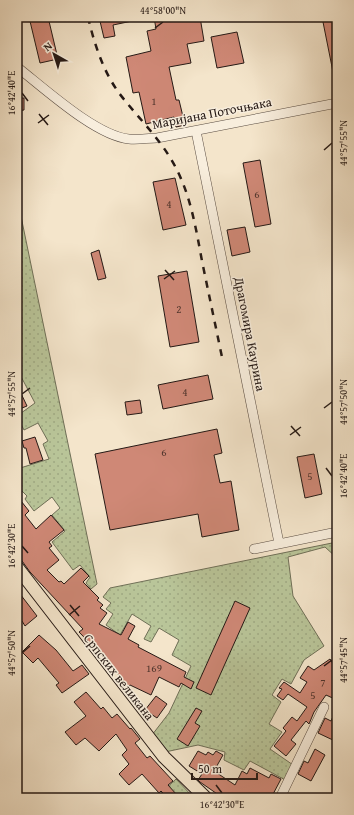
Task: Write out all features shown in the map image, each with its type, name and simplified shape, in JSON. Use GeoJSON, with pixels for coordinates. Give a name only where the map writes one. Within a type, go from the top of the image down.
{"type":"FeatureCollection","features":[{"type":"Feature","properties":{"kind":"main road","name":"Српских великана"},"geometry":{"type":"LineString","coordinates":[[17,567],[164,757],[206,798]]}},
{"type":"Feature","properties":{"kind":"street","name":"Маријана Поточњака"},"geometry":{"type":"LineString","coordinates":[[17,67],[92,125],[129,139],[157,138],[337,103]]}},
{"type":"Feature","properties":{"kind":"street","name":"Драгомира Каурина"},"geometry":{"type":"LineString","coordinates":[[196,130],[279,543]]}},
{"type":"Feature","properties":{"kind":"street"},"geometry":{"type":"LineString","coordinates":[[254,549],[337,532]]}},
{"type":"Feature","properties":{"kind":"street"},"geometry":{"type":"LineString","coordinates":[[280,798],[324,707]]}},
{"type":"Feature","properties":{"kind":"green space"},"geometry":{"type":"Polygon","coordinates":[[[17,197],[97,584],[91,589],[86,583],[90,577],[80,565],[73,570],[52,542],[65,531],[52,515],[60,508],[52,497],[34,511],[25,499],[27,496],[17,486],[17,469],[49,459],[43,444],[48,441],[38,423],[24,430],[17,416],[35,403],[17,369],[17,197]]]}},
{"type":"Feature","properties":{"kind":"green space"},"geometry":{"type":"Polygon","coordinates":[[[337,542],[337,558],[325,547],[288,557],[293,596],[324,646],[304,660],[291,684],[282,679],[272,695],[281,702],[269,724],[282,732],[270,749],[296,767],[289,782],[250,761],[244,770],[224,760],[225,752],[198,745],[165,752],[152,735],[169,713],[191,666],[172,655],[179,640],[159,628],[151,642],[144,639],[151,626],[132,614],[120,635],[106,625],[113,614],[106,609],[111,603],[103,597],[110,588],[337,542]]]}},
{"type":"Feature","properties":{"kind":"green space"},"geometry":{"type":"Polygon","coordinates":[[[176,779],[194,798],[156,798],[176,779]]]}},
{"type":"Feature","properties":{"kind":"building"},"geometry":{"type":"Polygon","coordinates":[[[29,17],[48,17],[58,59],[40,63],[29,17]]]}},
{"type":"Feature","properties":{"kind":"building"},"geometry":{"type":"Polygon","coordinates":[[[99,17],[137,17],[137,20],[113,25],[115,36],[104,38],[99,17]]]}},
{"type":"Feature","properties":{"kind":"building"},"geometry":{"type":"Polygon","coordinates":[[[154,17],[200,17],[204,41],[187,44],[191,63],[169,67],[176,100],[179,100],[185,125],[176,127],[174,117],[146,124],[139,92],[133,93],[126,57],[151,51],[147,31],[156,29],[154,17]]]}},
{"type":"Feature","properties":{"kind":"building"},"geometry":{"type":"Polygon","coordinates":[[[322,17],[337,17],[337,76],[334,77],[322,17]]]}},
{"type":"Feature","properties":{"kind":"building"},"geometry":{"type":"Polygon","coordinates":[[[237,32],[244,63],[217,68],[211,37],[237,32]]]}},
{"type":"Feature","properties":{"kind":"building"},"geometry":{"type":"Polygon","coordinates":[[[17,98],[24,98],[24,110],[17,111],[17,98]]]}},
{"type":"Feature","properties":{"kind":"building"},"geometry":{"type":"Polygon","coordinates":[[[260,160],[271,224],[255,227],[243,163],[260,160]]]}},
{"type":"Feature","properties":{"kind":"building"},"geometry":{"type":"Polygon","coordinates":[[[175,178],[186,225],[163,230],[153,182],[175,178]]]}},
{"type":"Feature","properties":{"kind":"building"},"geometry":{"type":"Polygon","coordinates":[[[245,227],[250,252],[232,256],[227,230],[245,227]]]}},
{"type":"Feature","properties":{"kind":"building"},"geometry":{"type":"Polygon","coordinates":[[[99,250],[106,278],[98,280],[91,253],[99,250]]]}},
{"type":"Feature","properties":{"kind":"building"},"geometry":{"type":"Polygon","coordinates":[[[187,271],[199,342],[170,347],[158,276],[187,271]]]}},
{"type":"Feature","properties":{"kind":"building"},"geometry":{"type":"Polygon","coordinates":[[[208,375],[213,399],[163,409],[158,385],[208,375]]]}},
{"type":"Feature","properties":{"kind":"building"},"geometry":{"type":"Polygon","coordinates":[[[17,385],[27,406],[17,410],[17,385]]]}},
{"type":"Feature","properties":{"kind":"building"},"geometry":{"type":"Polygon","coordinates":[[[140,400],[142,413],[127,415],[125,402],[140,400]]]}},
{"type":"Feature","properties":{"kind":"building"},"geometry":{"type":"Polygon","coordinates":[[[217,429],[222,453],[214,455],[220,483],[231,481],[239,530],[202,537],[198,514],[110,530],[95,454],[217,429]]]}},
{"type":"Feature","properties":{"kind":"building"},"geometry":{"type":"Polygon","coordinates":[[[35,437],[43,460],[30,464],[26,448],[24,448],[22,441],[35,437]]]}},
{"type":"Feature","properties":{"kind":"building"},"geometry":{"type":"Polygon","coordinates":[[[314,454],[322,494],[305,498],[297,457],[314,454]]]}},
{"type":"Feature","properties":{"kind":"building"},"geometry":{"type":"Polygon","coordinates":[[[17,496],[29,511],[25,515],[36,529],[51,515],[64,530],[49,542],[52,546],[49,548],[59,560],[47,570],[59,582],[61,581],[64,584],[81,568],[89,576],[83,582],[99,598],[97,600],[103,605],[100,608],[107,613],[99,624],[121,635],[128,622],[135,626],[128,639],[139,645],[138,647],[186,672],[184,677],[194,682],[191,689],[181,683],[179,687],[159,677],[151,695],[130,685],[128,687],[111,665],[79,632],[83,629],[30,572],[17,554],[17,496]]]}},
{"type":"Feature","properties":{"kind":"building"},"geometry":{"type":"Polygon","coordinates":[[[17,590],[37,616],[25,626],[22,621],[17,627],[17,590]]]}},
{"type":"Feature","properties":{"kind":"building"},"geometry":{"type":"Polygon","coordinates":[[[235,601],[250,608],[211,695],[196,688],[235,601]]]}},
{"type":"Feature","properties":{"kind":"building"},"geometry":{"type":"Polygon","coordinates":[[[39,635],[56,650],[73,671],[82,665],[89,674],[62,693],[56,685],[59,683],[38,658],[33,663],[22,652],[39,635]]]}},
{"type":"Feature","properties":{"kind":"building"},"geometry":{"type":"Polygon","coordinates":[[[330,659],[337,670],[337,700],[326,695],[314,712],[309,724],[306,721],[291,740],[296,744],[286,756],[274,746],[286,731],[283,728],[292,717],[297,721],[307,707],[288,694],[283,700],[277,696],[282,689],[279,688],[284,682],[300,693],[307,682],[300,678],[308,666],[314,670],[330,659]]]}},
{"type":"Feature","properties":{"kind":"building"},"geometry":{"type":"Polygon","coordinates":[[[86,692],[101,709],[103,707],[112,718],[117,714],[130,729],[131,728],[140,739],[135,743],[147,758],[150,756],[173,781],[168,785],[177,795],[174,798],[168,798],[161,791],[159,793],[142,774],[129,785],[119,774],[129,764],[122,755],[127,750],[116,734],[99,751],[85,738],[76,745],[65,732],[86,716],[74,702],[86,692]]]}},
{"type":"Feature","properties":{"kind":"building"},"geometry":{"type":"Polygon","coordinates":[[[156,696],[167,704],[157,718],[145,710],[156,696]]]}},
{"type":"Feature","properties":{"kind":"building"},"geometry":{"type":"Polygon","coordinates":[[[337,707],[337,736],[335,741],[318,733],[325,718],[331,721],[337,707]]]}},
{"type":"Feature","properties":{"kind":"building"},"geometry":{"type":"Polygon","coordinates":[[[196,708],[202,711],[195,723],[200,726],[188,746],[177,739],[196,708]]]}},
{"type":"Feature","properties":{"kind":"building"},"geometry":{"type":"Polygon","coordinates":[[[315,749],[325,755],[311,781],[298,774],[304,761],[308,763],[315,749]]]}},
{"type":"Feature","properties":{"kind":"building"},"geometry":{"type":"Polygon","coordinates":[[[198,751],[206,755],[208,752],[213,755],[216,751],[223,755],[214,771],[235,785],[242,771],[247,774],[250,768],[269,778],[271,774],[281,779],[271,798],[223,798],[200,782],[198,780],[202,774],[189,766],[198,751]]]}},
{"type":"Feature","properties":{"kind":"railway"},"geometry":{"type":"LineString","coordinates":[[88,17],[93,37],[108,76],[119,93],[170,157],[186,190],[195,225],[223,362]]}}]}
